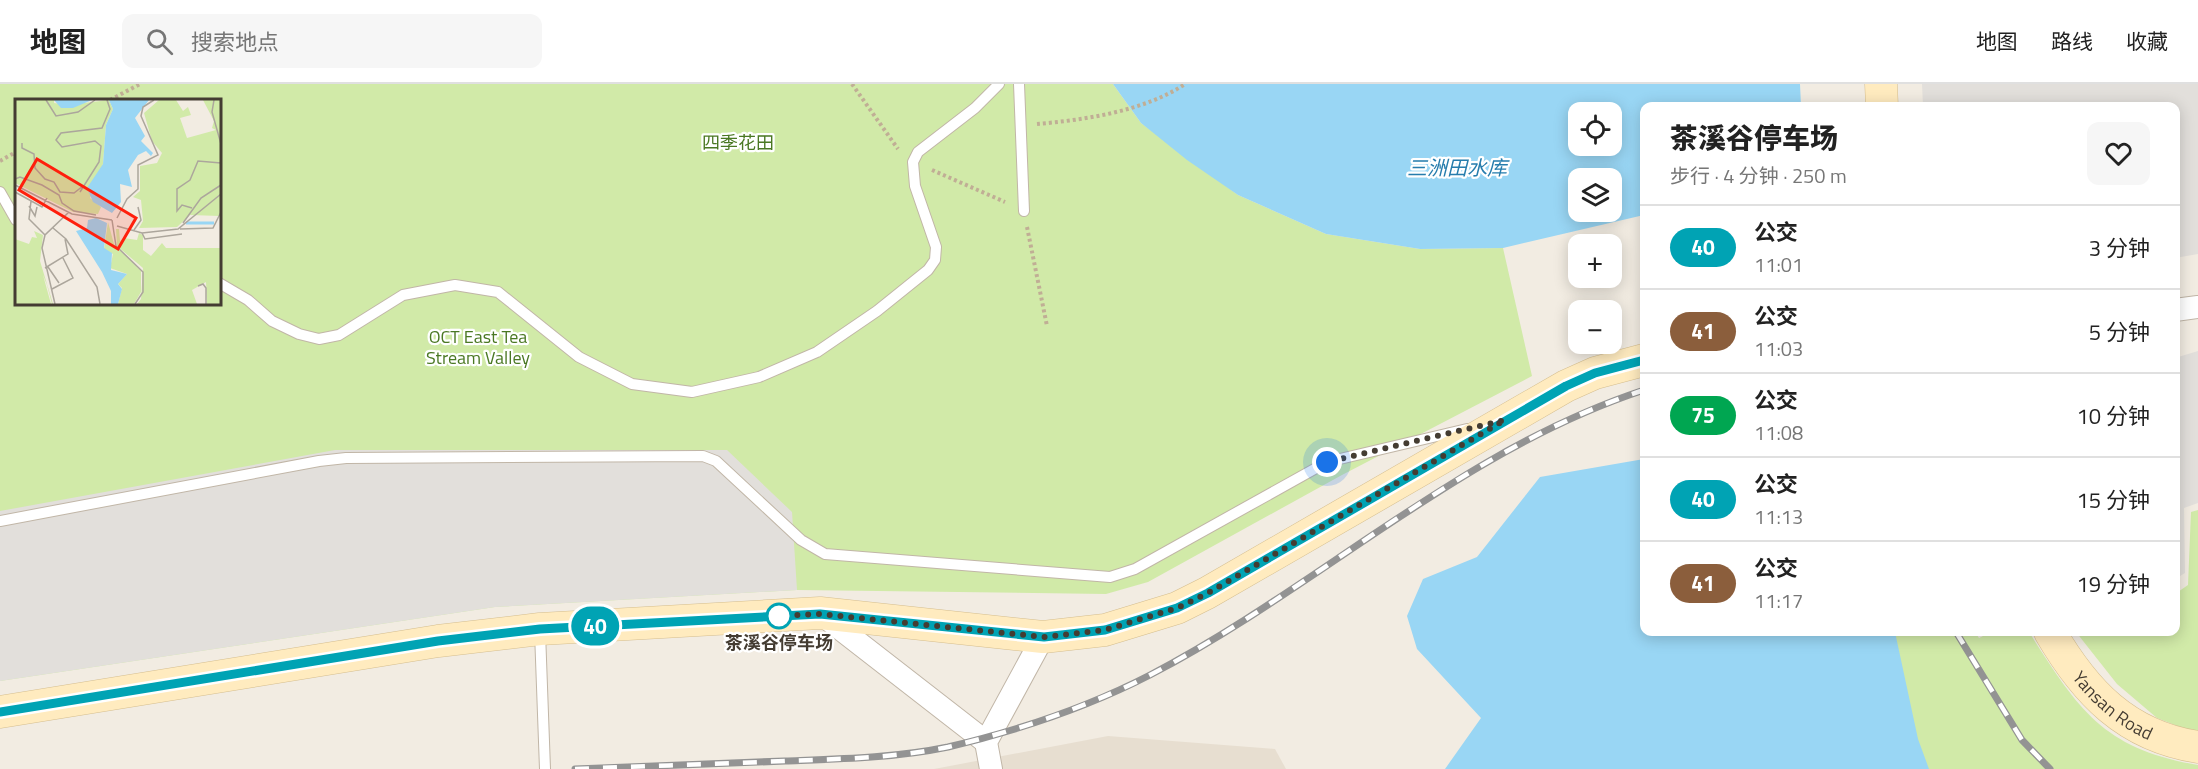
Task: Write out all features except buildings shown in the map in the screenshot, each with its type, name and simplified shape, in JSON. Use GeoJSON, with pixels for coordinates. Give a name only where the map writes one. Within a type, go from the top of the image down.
{"type":"FeatureCollection","features":[{"type":"Feature","properties":{"kind":"main road"},"geometry":{"type":"LineString","coordinates":[[1881,84],[1882,102]]}},
{"type":"Feature","properties":{"kind":"main road"},"geometry":{"type":"LineString","coordinates":[[0,712],[438,641],[540,629],[820,614],[1044,637],[1105,630],[1177,608],[1505,420],[1595,373],[1640,361]]}},
{"type":"Feature","properties":{"kind":"main road","name":"Yansan Road"},"geometry":{"type":"LineString","coordinates":[[2053,636],[2075,670],[2115,713],[2142,731],[2198,747]]}},
{"type":"Feature","properties":{"kind":"street"},"geometry":{"type":"LineString","coordinates":[[2180,309],[2198,306]]}},
{"type":"Feature","properties":{"kind":"street"},"geometry":{"type":"LineString","coordinates":[[820,614],[986,742]]}},
{"type":"Feature","properties":{"kind":"street"},"geometry":{"type":"LineString","coordinates":[[991,769],[986,742],[1044,637]]}},
{"type":"Feature","properties":{"kind":"lane"},"geometry":{"type":"LineString","coordinates":[[220,284],[248,300],[272,321],[299,334],[319,339],[339,335],[404,295],[455,285],[498,292],[579,357],[632,384],[692,392],[759,377],[817,352],[877,310],[928,270],[934,261],[936,247],[915,186],[913,162],[918,152],[975,108],[999,84]]}},
{"type":"Feature","properties":{"kind":"lane"},"geometry":{"type":"LineString","coordinates":[[1019,84],[1024,211]]}},
{"type":"Feature","properties":{"kind":"lane"},"geometry":{"type":"LineString","coordinates":[[0,192],[15,218]]}},
{"type":"Feature","properties":{"kind":"lane"},"geometry":{"type":"LineString","coordinates":[[0,521],[319,461],[346,458],[703,456],[716,461],[801,540],[825,554],[1110,577],[1135,569],[1327,462],[1505,420]]}},
{"type":"Feature","properties":{"kind":"lane"},"geometry":{"type":"LineString","coordinates":[[540,629],[545,769]]}},
{"type":"Feature","properties":{"kind":"path"},"geometry":{"type":"LineString","coordinates":[[112,99],[140,84]]}},
{"type":"Feature","properties":{"kind":"path"},"geometry":{"type":"LineString","coordinates":[[1021,125],[1079,120],[1167,96],[1185,84]]}},
{"type":"Feature","properties":{"kind":"path"},"geometry":{"type":"LineString","coordinates":[[0,161],[15,153]]}},
{"type":"Feature","properties":{"kind":"path"},"geometry":{"type":"LineString","coordinates":[[1024,211],[1047,326]]}},
{"type":"Feature","properties":{"kind":"shaded area"},"geometry":{"type":"Polygon","coordinates":[[[1922,84],[2198,84],[2198,254],[2180,257],[2180,102],[1923,102],[1922,84]]]}},
{"type":"Feature","properties":{"kind":"shaded area"},"geometry":{"type":"Polygon","coordinates":[[[2198,351],[2198,503],[2184,508],[2185,573],[2180,576],[2180,356],[2198,351]]]}},
{"type":"Feature","properties":{"kind":"shaded area"},"geometry":{"type":"Polygon","coordinates":[[[335,450],[727,450],[792,512],[797,590],[495,607],[0,681],[0,511],[335,450]]]}},
{"type":"Feature","properties":{"kind":"shaded area"},"geometry":{"type":"Polygon","coordinates":[[[1108,736],[1275,749],[1286,769],[934,769],[1108,736]]]}},
{"type":"Feature","properties":{"kind":"green space","name":"OCT East Tea Stream Valley"},"geometry":{"type":"Polygon","coordinates":[[[0,84],[1113,84],[1141,123],[1238,195],[1326,234],[1420,249],[1503,248],[1532,376],[1342,475],[1148,582],[1106,594],[797,590],[495,607],[0,681],[0,84]]]}},
{"type":"Feature","properties":{"kind":"green space"},"geometry":{"type":"Polygon","coordinates":[[[2198,510],[2198,734],[2157,718],[2117,684],[2079,636],[2180,636],[2180,591],[2188,585],[2191,512],[2198,510]]]}},
{"type":"Feature","properties":{"kind":"green space"},"geometry":{"type":"Polygon","coordinates":[[[1880,636],[1978,636],[1979,638],[1983,636],[2032,636],[2063,683],[2096,721],[2116,736],[2138,748],[2165,758],[2198,765],[2198,769],[1918,769],[1880,636]]]}},
{"type":"Feature","properties":{"kind":"water","name":"三洲田水库"},"geometry":{"type":"Polygon","coordinates":[[[1113,84],[1800,84],[1801,102],[1640,102],[1640,216],[1622,220],[1622,168],[1568,168],[1568,222],[1614,222],[1503,248],[1420,249],[1326,234],[1238,195],[1187,160],[1141,123],[1113,84]]]}},
{"type":"Feature","properties":{"kind":"water"},"geometry":{"type":"Polygon","coordinates":[[[1640,460],[1640,636],[1896,636],[1918,739],[1929,769],[1445,769],[1481,718],[1417,649],[1407,616],[1423,579],[1477,557],[1540,477],[1640,460]]]}},
{"type":"Feature","properties":{"kind":"railway"},"geometry":{"type":"LineString","coordinates":[[575,769],[846,759],[908,754],[974,741],[1051,717],[1126,687],[1212,640],[1452,483],[1513,447],[1577,416],[1640,392]]}},
{"type":"Feature","properties":{"kind":"railway"},"geometry":{"type":"LineString","coordinates":[[1958,636],[2022,740],[2050,769]]}},
{"type":"Feature","properties":{"kind":"bus line","name":"40"},"geometry":{"type":"LineString","coordinates":[[0,712],[438,641],[540,629],[820,614],[1044,637],[1105,630],[1177,608],[1208,593],[1566,386],[1595,373],[1640,361]]}},
{"type":"Feature","properties":{"kind":"place","name":"茶溪谷停车场"},"geometry":{"type":"Point","coordinates":[779,616]}},
{"type":"Feature","properties":{"kind":"route"},"geometry":{"type":"LineString","coordinates":[[779,616],[772,616],[820,614],[1044,637],[1105,630],[1177,608],[1208,593],[1505,420],[1327,462]]}},
{"type":"Feature","properties":{"kind":"park label","name":"四季花田"},"geometry":{"type":"Point","coordinates":[738,142]}}]}
